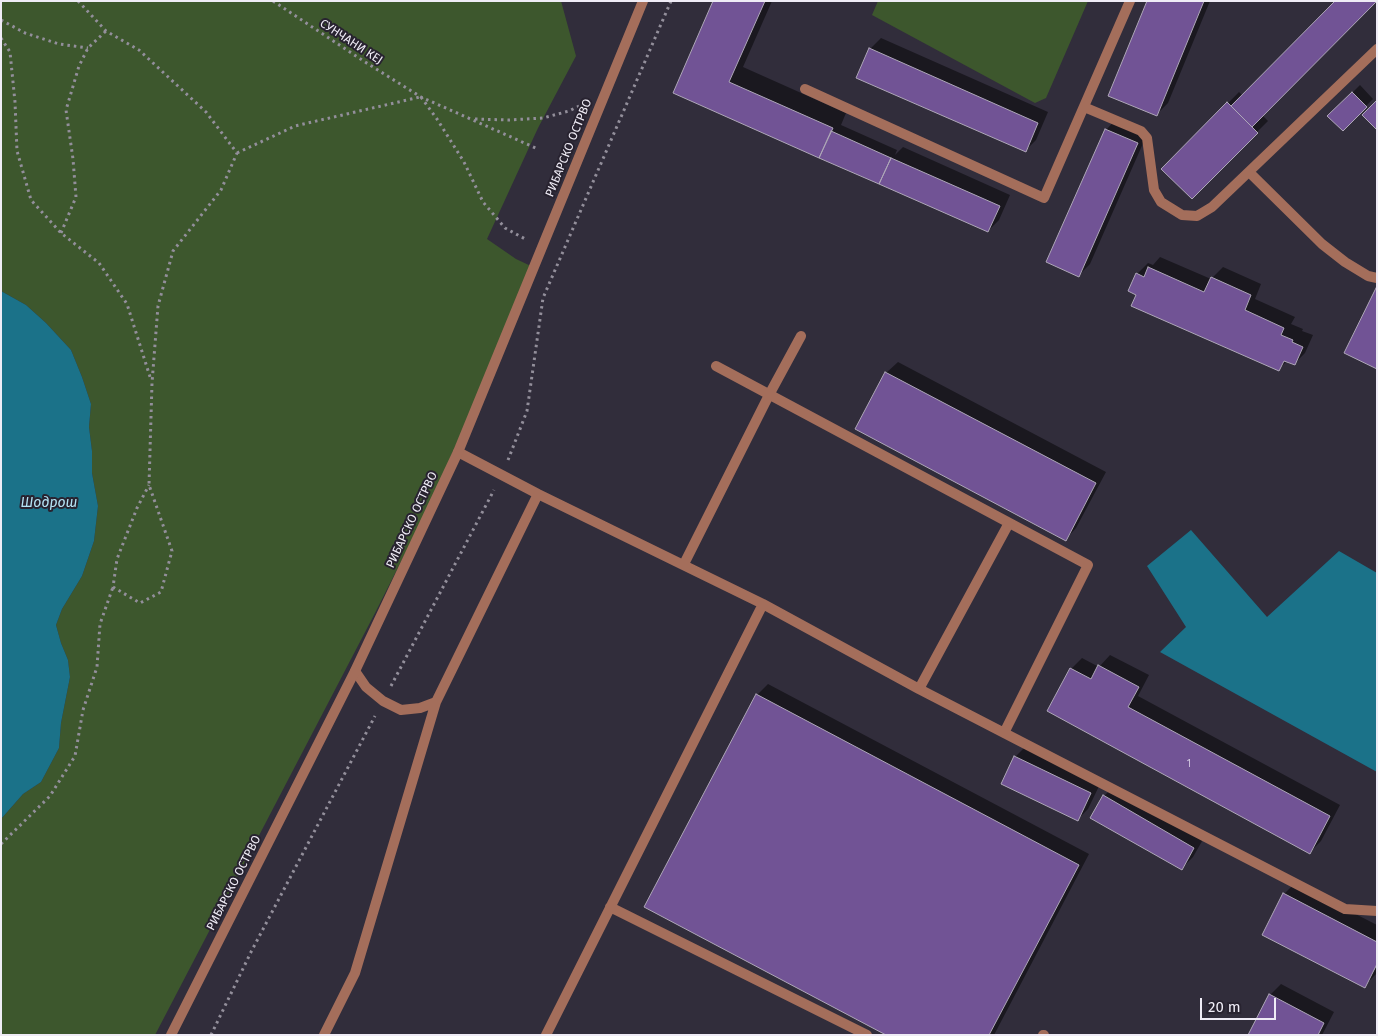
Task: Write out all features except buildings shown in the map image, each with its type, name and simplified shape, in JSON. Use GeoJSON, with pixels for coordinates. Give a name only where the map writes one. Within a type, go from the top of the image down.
{"type":"FeatureCollection","features":[{"type":"Feature","properties":{"kind":"street","name":"РИБАРСКО ОСТРВО"},"geometry":{"type":"LineString","coordinates":[[171,1035],[355,671],[458,452],[643,1]]}},
{"type":"Feature","properties":{"kind":"street"},"geometry":{"type":"LineString","coordinates":[[805,89],[1044,198],[1130,1]]}},
{"type":"Feature","properties":{"kind":"street"},"geometry":{"type":"LineString","coordinates":[[1084,107],[1141,131],[1147,138],[1154,190],[1161,202],[1182,215],[1197,216],[1212,207],[1377,49]]}},
{"type":"Feature","properties":{"kind":"street"},"geometry":{"type":"LineString","coordinates":[[1249,172],[1322,244],[1345,262],[1368,276],[1377,278]]}},
{"type":"Feature","properties":{"kind":"street"},"geometry":{"type":"LineString","coordinates":[[684,564],[769,395],[801,336]]}},
{"type":"Feature","properties":{"kind":"street"},"geometry":{"type":"LineString","coordinates":[[716,366],[1088,565],[1004,733]]}},
{"type":"Feature","properties":{"kind":"street"},"geometry":{"type":"LineString","coordinates":[[458,452],[538,494],[763,604],[919,689],[1345,909],[1377,911]]}},
{"type":"Feature","properties":{"kind":"street"},"geometry":{"type":"LineString","coordinates":[[324,1035],[355,973],[436,702],[538,494]]}},
{"type":"Feature","properties":{"kind":"street"},"geometry":{"type":"LineString","coordinates":[[919,689],[1008,523]]}},
{"type":"Feature","properties":{"kind":"street"},"geometry":{"type":"LineString","coordinates":[[546,1035],[763,604]]}},
{"type":"Feature","properties":{"kind":"street"},"geometry":{"type":"LineString","coordinates":[[355,671],[366,687],[383,701],[401,710],[420,708],[436,702]]}},
{"type":"Feature","properties":{"kind":"street"},"geometry":{"type":"LineString","coordinates":[[610,907],[867,1035]]}},
{"type":"Feature","properties":{"kind":"path"},"geometry":{"type":"LineString","coordinates":[[78,1],[106,31],[139,50],[206,112],[237,153]]}},
{"type":"Feature","properties":{"kind":"path","name":"СУНЧАНИ КЕЈ"},"geometry":{"type":"LineString","coordinates":[[272,1],[421,96],[538,149]]}},
{"type":"Feature","properties":{"kind":"path"},"geometry":{"type":"LineString","coordinates":[[211,1035],[251,952],[502,475],[527,412],[543,298],[671,1]]}},
{"type":"Feature","properties":{"kind":"path"},"geometry":{"type":"LineString","coordinates":[[1,20],[25,34],[60,44],[88,48]]}},
{"type":"Feature","properties":{"kind":"path"},"geometry":{"type":"LineString","coordinates":[[61,234],[76,197],[66,110],[79,66],[88,48],[106,31]]}},
{"type":"Feature","properties":{"kind":"path"},"geometry":{"type":"LineString","coordinates":[[1,38],[10,52],[17,151],[31,200],[61,234],[99,263],[126,304],[152,383]]}},
{"type":"Feature","properties":{"kind":"path"},"geometry":{"type":"LineString","coordinates":[[472,119],[509,120],[543,118],[569,111],[605,93]]}},
{"type":"Feature","properties":{"kind":"path"},"geometry":{"type":"LineString","coordinates":[[113,587],[140,603],[161,592],[172,551],[149,485],[152,383],[158,306],[173,251],[220,190],[237,153],[294,126],[421,96],[464,162],[483,202],[505,228],[542,247]]}},
{"type":"Feature","properties":{"kind":"path"},"geometry":{"type":"LineString","coordinates":[[1,844],[50,796],[75,756],[84,710],[97,667],[100,624],[113,587],[117,559],[136,508],[149,485]]}},
{"type":"Feature","properties":{"kind":"green space"},"geometry":{"type":"Polygon","coordinates":[[[1,1],[561,1],[576,56],[538,128],[487,239],[516,259],[533,267],[433,498],[155,1035],[1,1035],[1,819],[23,794],[41,782],[59,748],[61,723],[70,677],[68,660],[56,625],[62,609],[82,576],[94,541],[98,506],[92,473],[89,427],[91,404],[71,350],[26,305],[1,291],[1,1]]]}},
{"type":"Feature","properties":{"kind":"green space"},"geometry":{"type":"Polygon","coordinates":[[[878,1],[1088,1],[1046,98],[1035,103],[872,15],[878,1]]]}},
{"type":"Feature","properties":{"kind":"water","name":"Шодрош"},"geometry":{"type":"Polygon","coordinates":[[[1,291],[26,305],[71,350],[91,404],[89,427],[92,473],[98,506],[94,541],[82,576],[62,609],[56,625],[68,660],[70,677],[61,723],[59,748],[41,782],[23,794],[1,819],[1,291]]]}},
{"type":"Feature","properties":{"kind":"water"},"geometry":{"type":"Polygon","coordinates":[[[1191,530],[1267,617],[1339,551],[1377,573],[1377,772],[1160,652],[1186,627],[1147,566],[1191,530]]]}}]}
